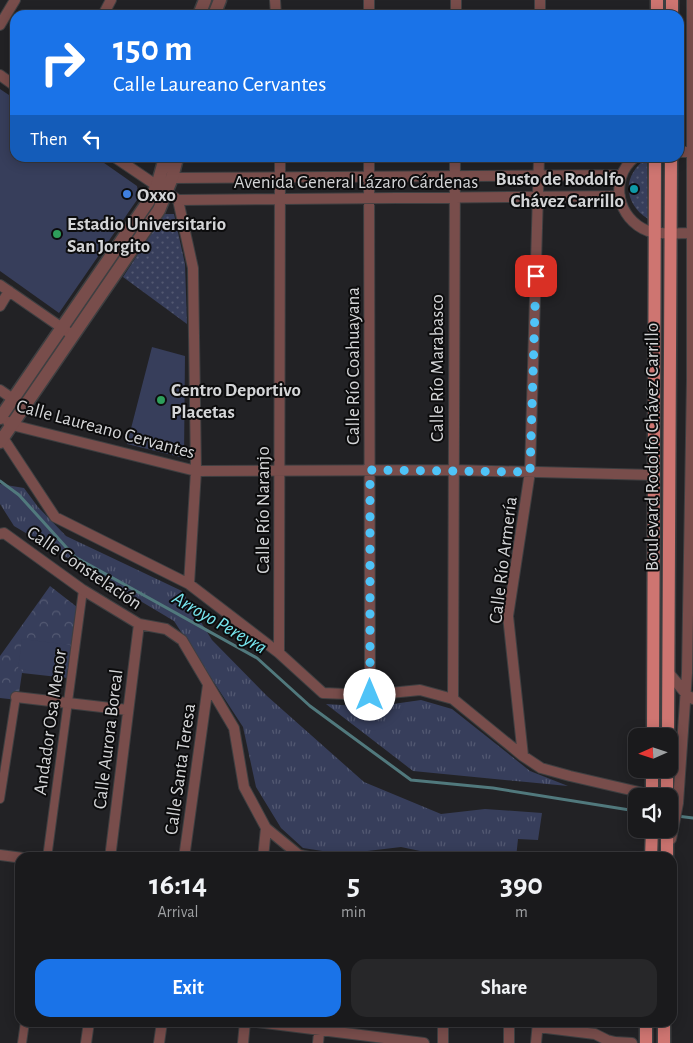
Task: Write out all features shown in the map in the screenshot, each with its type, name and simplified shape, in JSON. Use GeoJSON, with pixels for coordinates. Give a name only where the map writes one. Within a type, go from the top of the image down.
{"type":"FeatureCollection","features":[{"type":"Feature","properties":{"kind":"main road","name":"Boulevard Rodolfo Chávez Carrillo"},"geometry":{"type":"LineString","coordinates":[[652,728],[655,162]]}},
{"type":"Feature","properties":{"kind":"main road","name":"Boulevard Rodolfo Chávez Carrillo"},"geometry":{"type":"LineString","coordinates":[[668,728],[671,162]]}},
{"type":"Feature","properties":{"kind":"main road"},"geometry":{"type":"LineString","coordinates":[[651,852],[652,838]]}},
{"type":"Feature","properties":{"kind":"main road"},"geometry":{"type":"LineString","coordinates":[[667,852],[668,838]]}},
{"type":"Feature","properties":{"kind":"main road"},"geometry":{"type":"LineString","coordinates":[[646,1027],[646,1043]]}},
{"type":"Feature","properties":{"kind":"main road"},"geometry":{"type":"LineString","coordinates":[[664,1027],[664,1043]]}},
{"type":"Feature","properties":{"kind":"street"},"geometry":{"type":"LineString","coordinates":[[0,25],[14,0]]}},
{"type":"Feature","properties":{"kind":"street"},"geometry":{"type":"LineString","coordinates":[[678,803],[689,697],[687,673],[691,523],[692,0]]}},
{"type":"Feature","properties":{"kind":"street"},"geometry":{"type":"LineString","coordinates":[[684,152],[691,152]]}},
{"type":"Feature","properties":{"kind":"street"},"geometry":{"type":"LineString","coordinates":[[122,162],[178,200],[193,268],[196,471],[189,584]]}},
{"type":"Feature","properties":{"kind":"street"},"geometry":{"type":"LineString","coordinates":[[165,162],[159,210],[1,439],[56,517],[189,584],[279,653],[323,693],[370,695],[420,690],[453,699],[523,756],[541,768],[628,790]]}},
{"type":"Feature","properties":{"kind":"street"},"geometry":{"type":"LineString","coordinates":[[0,418],[148,202],[172,178],[176,162]]}},
{"type":"Feature","properties":{"kind":"street","name":"Calle Río Naranjo"},"geometry":{"type":"LineString","coordinates":[[279,653],[280,162]]}},
{"type":"Feature","properties":{"kind":"street","name":"Calle Río Coahuayana"},"geometry":{"type":"LineString","coordinates":[[370,162],[370,695]]}},
{"type":"Feature","properties":{"kind":"street","name":"Calle Río Marabasco"},"geometry":{"type":"LineString","coordinates":[[453,699],[455,162]]}},
{"type":"Feature","properties":{"kind":"street","name":"Calle Río Armería"},"geometry":{"type":"LineString","coordinates":[[523,756],[508,616],[530,472],[539,162]]}},
{"type":"Feature","properties":{"kind":"street"},"geometry":{"type":"LineString","coordinates":[[629,162],[621,175],[619,189],[621,203],[628,216],[639,226],[655,232],[691,233]]}},
{"type":"Feature","properties":{"kind":"street","name":"Avenida General Lázaro Cárdenas"},"geometry":{"type":"LineString","coordinates":[[172,178],[621,175]]}},
{"type":"Feature","properties":{"kind":"street","name":"Avenida General Lázaro Cárdenas"},"geometry":{"type":"LineString","coordinates":[[178,200],[620,196]]}},
{"type":"Feature","properties":{"kind":"street"},"geometry":{"type":"LineString","coordinates":[[0,285],[72,336]]}},
{"type":"Feature","properties":{"kind":"street"},"geometry":{"type":"LineString","coordinates":[[0,306],[9,291]]}},
{"type":"Feature","properties":{"kind":"street"},"geometry":{"type":"LineString","coordinates":[[0,390],[13,399]]}},
{"type":"Feature","properties":{"kind":"street","name":"Calle Laureano Cervantes"},"geometry":{"type":"LineString","coordinates":[[0,418],[12,425],[196,471],[280,469],[453,470],[654,475]]}},
{"type":"Feature","properties":{"kind":"street","name":"Calle Constelación"},"geometry":{"type":"LineString","coordinates":[[0,534],[4,533],[83,590],[139,624],[166,629],[182,640],[234,728],[244,787],[266,828],[295,852]]}},
{"type":"Feature","properties":{"kind":"street","name":"Andador Osa Menor"},"geometry":{"type":"LineString","coordinates":[[48,852],[83,590]]}},
{"type":"Feature","properties":{"kind":"street","name":"Calle Aurora Boreal"},"geometry":{"type":"LineString","coordinates":[[111,852],[139,624]]}},
{"type":"Feature","properties":{"kind":"street"},"geometry":{"type":"LineString","coordinates":[[653,673],[687,673]]}},
{"type":"Feature","properties":{"kind":"street"},"geometry":{"type":"LineString","coordinates":[[669,673],[689,697]]}},
{"type":"Feature","properties":{"kind":"street","name":"Calle Santa Teresa"},"geometry":{"type":"LineString","coordinates":[[185,852],[208,685]]}},
{"type":"Feature","properties":{"kind":"street"},"geometry":{"type":"LineString","coordinates":[[0,799],[16,697],[128,710]]}},
{"type":"Feature","properties":{"kind":"street"},"geometry":{"type":"LineString","coordinates":[[264,852],[266,828]]}},
{"type":"Feature","properties":{"kind":"street"},"geometry":{"type":"LineString","coordinates":[[0,855],[15,857]]}},
{"type":"Feature","properties":{"kind":"street"},"geometry":{"type":"LineString","coordinates":[[22,1043],[24,1027]]}},
{"type":"Feature","properties":{"kind":"street"},"geometry":{"type":"LineString","coordinates":[[86,1043],[88,1027]]}},
{"type":"Feature","properties":{"kind":"street"},"geometry":{"type":"LineString","coordinates":[[159,1043],[161,1027]]}},
{"type":"Feature","properties":{"kind":"street"},"geometry":{"type":"LineString","coordinates":[[242,1043],[244,1027]]}},
{"type":"Feature","properties":{"kind":"street"},"geometry":{"type":"LineString","coordinates":[[318,1043],[320,1027]]}},
{"type":"Feature","properties":{"kind":"street"},"geometry":{"type":"LineString","coordinates":[[325,1027],[404,1042],[424,1043]]}},
{"type":"Feature","properties":{"kind":"street"},"geometry":{"type":"LineString","coordinates":[[442,1043],[443,1027]]}},
{"type":"Feature","properties":{"kind":"street"},"geometry":{"type":"LineString","coordinates":[[510,1027],[512,1043]]}},
{"type":"Feature","properties":{"kind":"street"},"geometry":{"type":"LineString","coordinates":[[536,1043],[538,1027]]}},
{"type":"Feature","properties":{"kind":"street"},"geometry":{"type":"LineString","coordinates":[[555,1027],[595,1034],[615,1042],[632,1043]]}},
{"type":"Feature","properties":{"kind":"green space","name":"Estadio Universitario San Jorgito"},"geometry":{"type":"Polygon","coordinates":[[[0,89],[10,96],[10,162],[103,162],[137,186],[139,197],[59,313],[0,271],[0,89]]]}},
{"type":"Feature","properties":{"kind":"green space"},"geometry":{"type":"Polygon","coordinates":[[[642,162],[647,162],[648,219],[634,205],[630,197],[630,181],[633,172],[642,162]]]}},
{"type":"Feature","properties":{"kind":"green space"},"geometry":{"type":"Polygon","coordinates":[[[164,214],[174,214],[185,264],[187,324],[123,277],[164,214]]]}},
{"type":"Feature","properties":{"kind":"green space","name":"Centro Deportivo Placetas"},"geometry":{"type":"Polygon","coordinates":[[[152,347],[185,356],[184,458],[127,444],[152,347]]]}},
{"type":"Feature","properties":{"kind":"green space"},"geometry":{"type":"Polygon","coordinates":[[[0,484],[24,488],[38,507],[66,536],[182,591],[212,640],[267,696],[364,782],[441,814],[485,809],[542,813],[538,840],[518,839],[517,852],[425,852],[401,847],[359,852],[329,852],[303,848],[281,828],[256,787],[243,727],[174,621],[14,526],[0,504],[0,484]]]}},
{"type":"Feature","properties":{"kind":"green space"},"geometry":{"type":"Polygon","coordinates":[[[50,586],[77,607],[67,678],[22,673],[18,700],[0,698],[0,656],[50,586]]]}},
{"type":"Feature","properties":{"kind":"green space"},"geometry":{"type":"Polygon","coordinates":[[[22,639],[70,645],[66,675],[18,669],[22,639]]]}},
{"type":"Feature","properties":{"kind":"green space"},"geometry":{"type":"Polygon","coordinates":[[[421,700],[452,709],[530,771],[568,786],[413,771],[326,704],[372,707],[421,700]]]}},
{"type":"Feature","properties":{"kind":"waterway","name":"Arroyo Pereyra"},"geometry":{"type":"LineString","coordinates":[[0,481],[19,495],[75,557],[257,658],[310,706],[411,780],[493,788],[628,810]]}},
{"type":"Feature","properties":{"kind":"waterway","name":"Arroyo Pereyra"},"geometry":{"type":"LineString","coordinates":[[678,816],[693,818]]}},
{"type":"Feature","properties":{"kind":"place","name":"Busto de Rodolfo Chávez Carrillo"},"geometry":{"type":"Point","coordinates":[634,189]}},
{"type":"Feature","properties":{"kind":"place","name":"Oxxo"},"geometry":{"type":"Point","coordinates":[127,194]}},
{"type":"Feature","properties":{"kind":"place","name":"Estadio Universitario San Jorgito"},"geometry":{"type":"Point","coordinates":[57,234]}},
{"type":"Feature","properties":{"kind":"place","name":"Centro Deportivo Placetas"},"geometry":{"type":"Point","coordinates":[161,400]}},
{"type":"Feature","properties":{"kind":"route"},"geometry":{"type":"LineString","coordinates":[[370,695],[370,470],[530,472],[536,276]]}}]}
